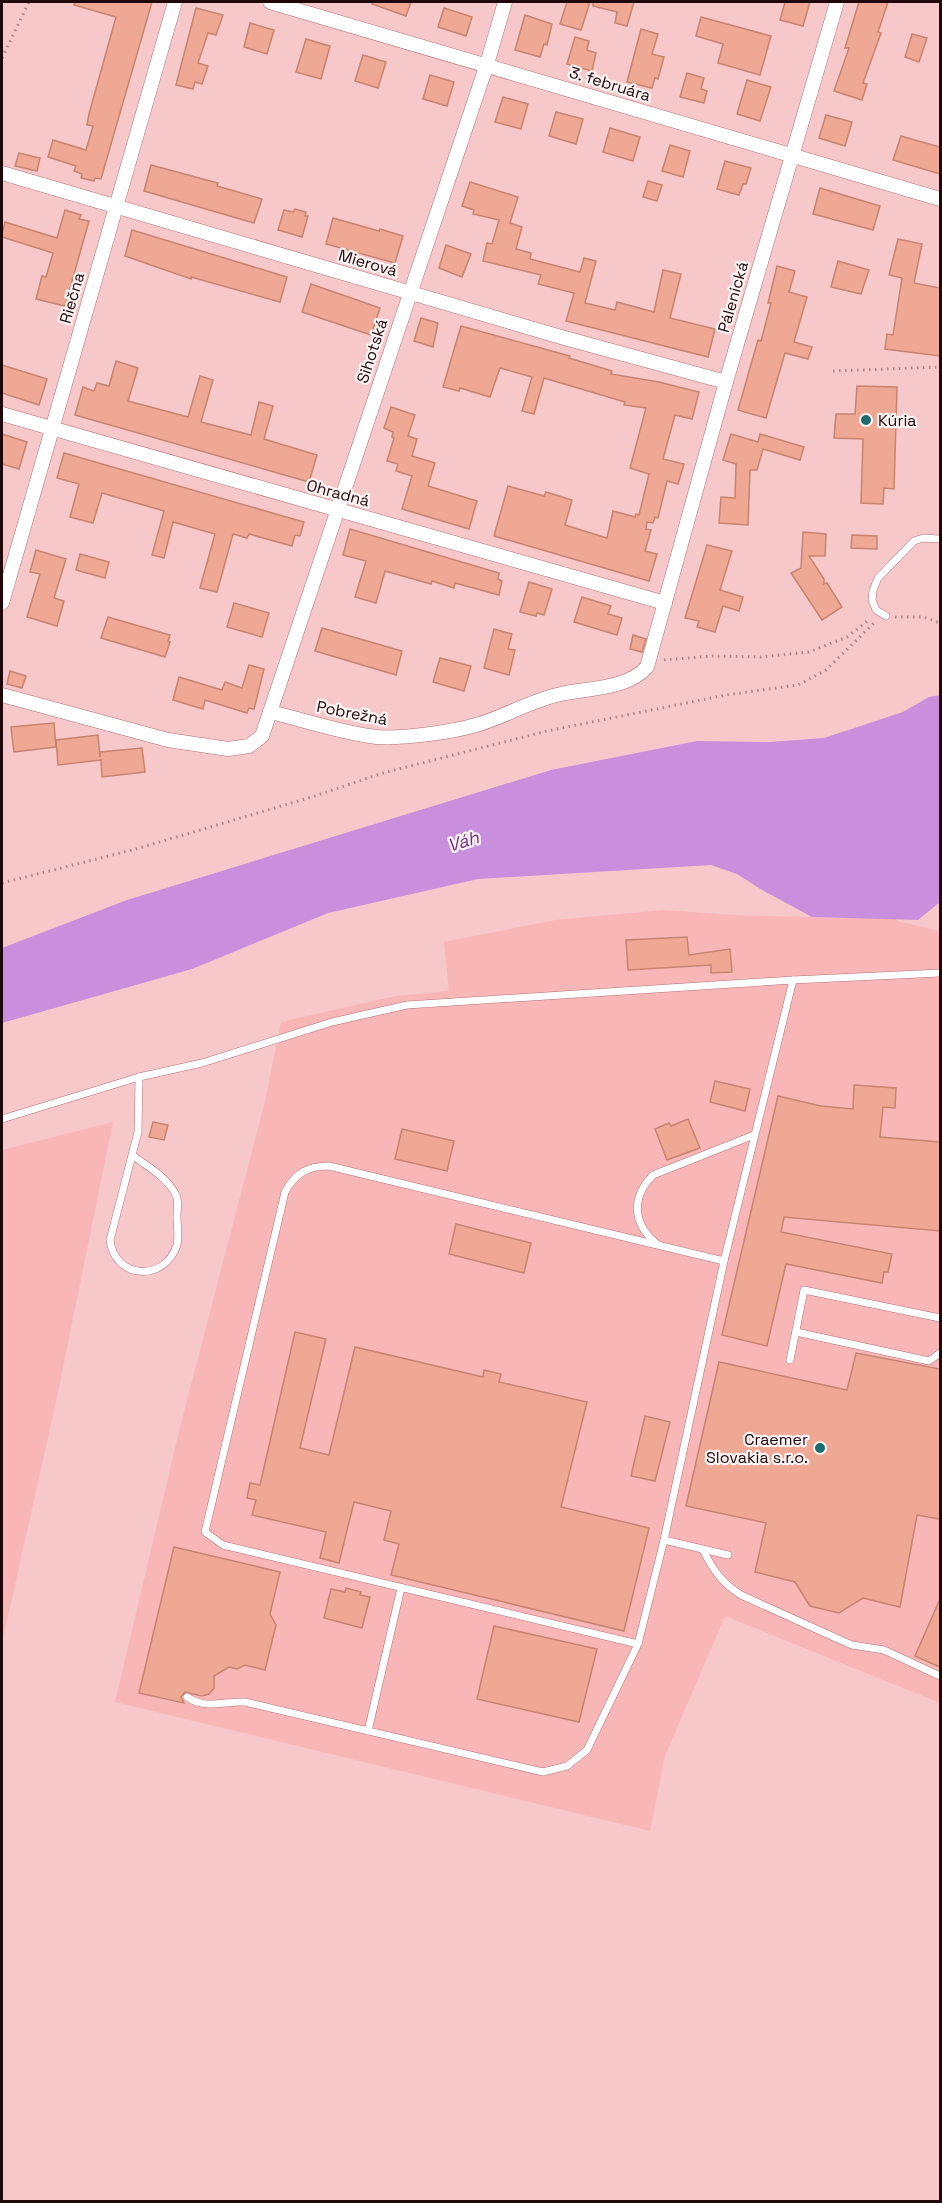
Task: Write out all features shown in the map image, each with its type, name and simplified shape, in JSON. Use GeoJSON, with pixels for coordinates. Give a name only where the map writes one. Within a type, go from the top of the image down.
{"type":"FeatureCollection","features":[{"type":"Feature","properties":{"kind":"street","name":"Riečna"},"geometry":{"type":"LineString","coordinates":[[2,603],[175,2]]}},
{"type":"Feature","properties":{"kind":"street","name":"3. februára"},"geometry":{"type":"LineString","coordinates":[[270,2],[940,199]]}},
{"type":"Feature","properties":{"kind":"street","name":"Sihotská"},"geometry":{"type":"LineString","coordinates":[[270,712],[487,64],[505,2]]}},
{"type":"Feature","properties":{"kind":"street","name":"Pálenická"},"geometry":{"type":"LineString","coordinates":[[665,603],[726,382],[837,2]]}},
{"type":"Feature","properties":{"kind":"street","name":"Mierová"},"geometry":{"type":"LineString","coordinates":[[2,173],[561,337],[726,382]]}},
{"type":"Feature","properties":{"kind":"street","name":"Ohradná"},"geometry":{"type":"LineString","coordinates":[[2,414],[665,603]]}},
{"type":"Feature","properties":{"kind":"street"},"geometry":{"type":"LineString","coordinates":[[649,661],[665,603]]}},
{"type":"Feature","properties":{"kind":"street","name":"Pobrežná"},"geometry":{"type":"LineString","coordinates":[[270,712],[366,735],[406,736],[476,725],[541,699],[627,680],[642,672],[649,661]]}},
{"type":"Feature","properties":{"kind":"street"},"geometry":{"type":"LineString","coordinates":[[2,694],[168,740],[228,749],[249,746],[257,741],[262,736],[270,712]]}},
{"type":"Feature","properties":{"kind":"lane"},"geometry":{"type":"LineString","coordinates":[[883,615],[874,606],[872,595],[878,578],[914,541],[923,538],[940,539]]}},
{"type":"Feature","properties":{"kind":"lane"},"geometry":{"type":"LineString","coordinates":[[2,1119],[139,1077],[202,1063],[332,1022],[406,1005],[793,980],[940,974]]}},
{"type":"Feature","properties":{"kind":"lane"},"geometry":{"type":"LineString","coordinates":[[187,1697],[204,1705],[231,1701],[244,1702],[543,1772],[556,1770],[577,1760],[587,1750],[638,1644],[664,1539],[724,1261],[793,980]]}},
{"type":"Feature","properties":{"kind":"lane"},"geometry":{"type":"LineString","coordinates":[[132,1155],[164,1177],[178,1197],[177,1245],[163,1264],[149,1272],[133,1271],[125,1267],[118,1261],[110,1246],[110,1240],[132,1155],[138,1132],[139,1077]]}},
{"type":"Feature","properties":{"kind":"lane"},"geometry":{"type":"LineString","coordinates":[[659,1245],[648,1236],[639,1221],[637,1209],[642,1186],[653,1175],[754,1135]]}},
{"type":"Feature","properties":{"kind":"lane"},"geometry":{"type":"LineString","coordinates":[[638,1644],[223,1545],[205,1532],[285,1192],[290,1183],[307,1169],[329,1166],[724,1261]]}},
{"type":"Feature","properties":{"kind":"lane"},"geometry":{"type":"LineString","coordinates":[[790,1359],[804,1290],[940,1318]]}},
{"type":"Feature","properties":{"kind":"lane"},"geometry":{"type":"LineString","coordinates":[[796,1332],[929,1361],[940,1353]]}},
{"type":"Feature","properties":{"kind":"lane"},"geometry":{"type":"LineString","coordinates":[[664,1539],[728,1555]]}},
{"type":"Feature","properties":{"kind":"lane"},"geometry":{"type":"LineString","coordinates":[[703,1550],[718,1576],[727,1586],[741,1595],[852,1645],[884,1650],[940,1676]]}},
{"type":"Feature","properties":{"kind":"lane"},"geometry":{"type":"LineString","coordinates":[[368,1731],[401,1588]]}},
{"type":"Feature","properties":{"kind":"path"},"geometry":{"type":"LineString","coordinates":[[2,58],[29,2]]}},
{"type":"Feature","properties":{"kind":"path"},"geometry":{"type":"LineString","coordinates":[[833,371],[940,367]]}},
{"type":"Feature","properties":{"kind":"path"},"geometry":{"type":"LineString","coordinates":[[649,661],[712,656],[761,657],[808,652],[847,637],[860,626],[883,615],[923,617],[940,623]]}},
{"type":"Feature","properties":{"kind":"path"},"geometry":{"type":"LineString","coordinates":[[2,883],[136,849],[296,802],[383,773],[547,731],[726,695],[798,685],[826,670],[883,615]]}},
{"type":"Feature","properties":{"kind":"shaded area"},"geometry":{"type":"Polygon","coordinates":[[[898,898],[897,921],[940,931],[940,1703],[725,1616],[665,1756],[650,1831],[115,1702],[181,1423],[265,1101],[281,1022],[395,996],[449,991],[444,942],[555,920],[663,910],[841,918],[898,898]]]}},
{"type":"Feature","properties":{"kind":"shaded area"},"geometry":{"type":"Polygon","coordinates":[[[113,1122],[56,1402],[2,1643],[2,1150],[113,1122]]]}},
{"type":"Feature","properties":{"kind":"water","name":"Váh"},"geometry":{"type":"Polygon","coordinates":[[[940,695],[940,902],[918,920],[812,917],[737,874],[711,865],[478,879],[328,913],[192,969],[2,1023],[2,948],[127,900],[551,770],[697,741],[770,742],[824,738],[903,712],[929,697],[940,695]]]}},
{"type":"Feature","properties":{"kind":"building"},"geometry":{"type":"Polygon","coordinates":[[[75,2],[152,2],[101,179],[95,178],[94,181],[81,178],[82,174],[74,171],[76,166],[48,157],[53,140],[86,150],[93,126],[87,125],[89,114],[116,17],[74,5],[75,2]]]}},
{"type":"Feature","properties":{"kind":"building"},"geometry":{"type":"Polygon","coordinates":[[[372,2],[411,2],[406,16],[372,4],[372,2]]]}},
{"type":"Feature","properties":{"kind":"building"},"geometry":{"type":"Polygon","coordinates":[[[567,2],[590,2],[581,30],[560,24],[567,2]]]}},
{"type":"Feature","properties":{"kind":"building"},"geometry":{"type":"Polygon","coordinates":[[[593,2],[634,2],[627,26],[615,23],[617,12],[593,6],[593,2]]]}},
{"type":"Feature","properties":{"kind":"building"},"geometry":{"type":"Polygon","coordinates":[[[785,2],[810,2],[803,26],[780,20],[785,2]]]}},
{"type":"Feature","properties":{"kind":"building"},"geometry":{"type":"Polygon","coordinates":[[[859,2],[888,2],[878,32],[881,33],[863,83],[867,84],[862,100],[834,91],[849,48],[845,48],[859,2]]]}},
{"type":"Feature","properties":{"kind":"building"},"geometry":{"type":"Polygon","coordinates":[[[196,8],[223,15],[216,35],[208,33],[198,63],[208,66],[202,84],[195,82],[193,89],[176,85],[196,8]]]}},
{"type":"Feature","properties":{"kind":"building"},"geometry":{"type":"Polygon","coordinates":[[[444,8],[472,17],[466,36],[438,27],[444,8]]]}},
{"type":"Feature","properties":{"kind":"building"},"geometry":{"type":"Polygon","coordinates":[[[525,15],[552,24],[547,45],[544,44],[540,57],[515,50],[525,15]]]}},
{"type":"Feature","properties":{"kind":"building"},"geometry":{"type":"Polygon","coordinates":[[[701,17],[771,36],[760,75],[718,63],[723,44],[696,36],[701,17]]]}},
{"type":"Feature","properties":{"kind":"building"},"geometry":{"type":"Polygon","coordinates":[[[250,23],[274,30],[267,54],[244,47],[250,23]]]}},
{"type":"Feature","properties":{"kind":"building"},"geometry":{"type":"Polygon","coordinates":[[[641,29],[658,34],[652,54],[664,57],[658,79],[655,78],[652,88],[627,82],[641,29]]]}},
{"type":"Feature","properties":{"kind":"building"},"geometry":{"type":"Polygon","coordinates":[[[912,34],[927,38],[919,62],[905,57],[912,34]]]}},
{"type":"Feature","properties":{"kind":"building"},"geometry":{"type":"Polygon","coordinates":[[[575,37],[589,41],[587,50],[596,53],[592,71],[567,64],[575,37]]]}},
{"type":"Feature","properties":{"kind":"building"},"geometry":{"type":"Polygon","coordinates":[[[306,39],[330,46],[321,79],[296,72],[306,39]]]}},
{"type":"Feature","properties":{"kind":"building"},"geometry":{"type":"Polygon","coordinates":[[[363,55],[386,62],[378,88],[355,81],[363,55]]]}},
{"type":"Feature","properties":{"kind":"building"},"geometry":{"type":"Polygon","coordinates":[[[687,73],[704,78],[701,89],[707,91],[704,103],[680,97],[687,73]]]}},
{"type":"Feature","properties":{"kind":"building"},"geometry":{"type":"Polygon","coordinates":[[[430,75],[454,82],[447,106],[423,99],[430,75]]]}},
{"type":"Feature","properties":{"kind":"building"},"geometry":{"type":"Polygon","coordinates":[[[747,80],[771,87],[760,121],[737,114],[747,80]]]}},
{"type":"Feature","properties":{"kind":"building"},"geometry":{"type":"Polygon","coordinates":[[[503,97],[528,104],[521,129],[495,122],[503,97]]]}},
{"type":"Feature","properties":{"kind":"building"},"geometry":{"type":"Polygon","coordinates":[[[556,112],[583,119],[576,144],[549,136],[556,112]]]}},
{"type":"Feature","properties":{"kind":"building"},"geometry":{"type":"Polygon","coordinates":[[[826,115],[852,122],[845,146],[819,138],[826,115]]]}},
{"type":"Feature","properties":{"kind":"building"},"geometry":{"type":"Polygon","coordinates":[[[610,128],[640,137],[633,161],[603,152],[610,128]]]}},
{"type":"Feature","properties":{"kind":"building"},"geometry":{"type":"Polygon","coordinates":[[[901,136],[940,147],[940,174],[893,160],[901,136]]]}},
{"type":"Feature","properties":{"kind":"building"},"geometry":{"type":"Polygon","coordinates":[[[670,145],[690,151],[683,177],[662,171],[670,145]]]}},
{"type":"Feature","properties":{"kind":"building"},"geometry":{"type":"Polygon","coordinates":[[[19,153],[40,158],[37,171],[15,166],[19,153]]]}},
{"type":"Feature","properties":{"kind":"building"},"geometry":{"type":"Polygon","coordinates":[[[725,161],[751,168],[746,184],[743,184],[739,195],[717,189],[725,161]]]}},
{"type":"Feature","properties":{"kind":"building"},"geometry":{"type":"Polygon","coordinates":[[[151,165],[218,183],[217,186],[262,199],[254,223],[144,191],[151,165]]]}},
{"type":"Feature","properties":{"kind":"building"},"geometry":{"type":"Polygon","coordinates":[[[648,181],[662,185],[657,201],[643,197],[648,181]]]}},
{"type":"Feature","properties":{"kind":"building"},"geometry":{"type":"Polygon","coordinates":[[[470,182],[518,197],[510,223],[522,227],[516,249],[531,253],[530,259],[580,272],[584,258],[596,261],[585,303],[615,310],[617,302],[654,312],[663,270],[681,274],[670,318],[715,329],[708,357],[566,321],[574,293],[538,284],[541,275],[483,261],[487,243],[492,244],[499,220],[473,214],[474,210],[462,206],[470,182]]]}},
{"type":"Feature","properties":{"kind":"building"},"geometry":{"type":"Polygon","coordinates":[[[820,188],[880,206],[873,230],[813,214],[820,188]]]}},
{"type":"Feature","properties":{"kind":"building"},"geometry":{"type":"Polygon","coordinates":[[[295,209],[306,212],[305,216],[308,216],[302,237],[278,230],[284,210],[293,212],[295,209]]]}},
{"type":"Feature","properties":{"kind":"building"},"geometry":{"type":"Polygon","coordinates":[[[65,210],[81,215],[79,219],[89,221],[65,306],[36,299],[42,276],[46,277],[53,253],[2,237],[2,234],[5,222],[57,238],[65,210]]]}},
{"type":"Feature","properties":{"kind":"building"},"geometry":{"type":"Polygon","coordinates":[[[333,218],[403,236],[395,263],[326,244],[333,218]]]}},
{"type":"Feature","properties":{"kind":"building"},"geometry":{"type":"Polygon","coordinates":[[[132,230],[287,277],[280,302],[191,277],[191,279],[125,256],[132,230]]]}},
{"type":"Feature","properties":{"kind":"building"},"geometry":{"type":"Polygon","coordinates":[[[898,239],[922,244],[914,283],[940,288],[940,356],[885,349],[887,334],[893,335],[902,278],[889,275],[898,239]]]}},
{"type":"Feature","properties":{"kind":"building"},"geometry":{"type":"Polygon","coordinates":[[[446,245],[471,254],[462,277],[439,268],[446,245]]]}},
{"type":"Feature","properties":{"kind":"building"},"geometry":{"type":"Polygon","coordinates":[[[838,261],[869,270],[861,294],[831,287],[838,261]]]}},
{"type":"Feature","properties":{"kind":"building"},"geometry":{"type":"Polygon","coordinates":[[[777,266],[795,271],[789,292],[807,297],[794,342],[812,347],[808,359],[785,353],[766,418],[738,410],[758,340],[761,341],[771,303],[768,303],[777,266]]]}},
{"type":"Feature","properties":{"kind":"building"},"geometry":{"type":"Polygon","coordinates":[[[311,284],[380,308],[371,335],[302,312],[311,284]]]}},
{"type":"Feature","properties":{"kind":"building"},"geometry":{"type":"Polygon","coordinates":[[[421,318],[438,323],[433,347],[414,341],[421,318]]]}},
{"type":"Feature","properties":{"kind":"building"},"geometry":{"type":"Polygon","coordinates":[[[461,326],[570,356],[569,358],[612,371],[611,374],[699,392],[692,419],[675,415],[663,459],[684,464],[678,484],[667,481],[658,518],[655,517],[653,523],[647,522],[646,529],[651,530],[645,551],[657,554],[649,581],[494,536],[508,486],[544,496],[546,492],[572,500],[565,525],[607,538],[613,511],[635,517],[636,514],[639,515],[649,474],[630,468],[646,408],[624,405],[625,402],[544,378],[534,414],[522,411],[532,377],[500,368],[490,397],[460,388],[459,391],[443,387],[461,326]]]}},
{"type":"Feature","properties":{"kind":"building"},"geometry":{"type":"Polygon","coordinates":[[[116,361],[138,368],[128,401],[188,417],[200,376],[213,380],[201,422],[251,435],[259,402],[273,406],[264,439],[317,455],[309,482],[75,415],[83,387],[94,391],[97,383],[109,386],[116,361]]]}},
{"type":"Feature","properties":{"kind":"building"},"geometry":{"type":"Polygon","coordinates":[[[2,365],[47,379],[39,405],[2,393],[2,365]]]}},
{"type":"Feature","properties":{"kind":"building","name":"Kúria"},"geometry":{"type":"Polygon","coordinates":[[[857,386],[897,387],[894,489],[884,488],[883,504],[861,503],[863,439],[834,438],[836,414],[855,414],[857,386]]]}},
{"type":"Feature","properties":{"kind":"building"},"geometry":{"type":"Polygon","coordinates":[[[391,407],[415,415],[408,436],[417,439],[412,456],[435,463],[428,486],[477,501],[469,529],[402,509],[412,476],[396,471],[398,464],[387,461],[394,438],[392,437],[393,432],[384,428],[391,407]]]}},
{"type":"Feature","properties":{"kind":"building"},"geometry":{"type":"Polygon","coordinates":[[[2,434],[27,442],[19,469],[2,464],[2,434]]]}},
{"type":"Feature","properties":{"kind":"building"},"geometry":{"type":"Polygon","coordinates":[[[731,434],[758,442],[760,434],[804,447],[800,460],[763,449],[757,470],[750,470],[748,525],[719,523],[721,497],[735,498],[736,464],[723,460],[731,434]]]}},
{"type":"Feature","properties":{"kind":"building"},"geometry":{"type":"Polygon","coordinates":[[[64,453],[304,522],[300,536],[295,535],[292,546],[249,534],[247,538],[233,534],[217,592],[200,588],[215,534],[173,522],[164,558],[152,555],[164,511],[102,493],[93,523],[70,517],[79,484],[57,478],[64,453]]]}},
{"type":"Feature","properties":{"kind":"building"},"geometry":{"type":"Polygon","coordinates":[[[350,529],[499,573],[498,579],[502,581],[499,595],[455,583],[454,588],[432,581],[431,584],[385,571],[376,603],[355,597],[366,561],[343,555],[350,529]]]}},
{"type":"Feature","properties":{"kind":"building"},"geometry":{"type":"Polygon","coordinates":[[[803,532],[826,534],[825,556],[809,556],[824,579],[824,584],[827,583],[842,607],[822,620],[791,573],[801,568],[803,532]]]}},
{"type":"Feature","properties":{"kind":"building"},"geometry":{"type":"Polygon","coordinates":[[[852,535],[877,536],[877,549],[851,548],[852,535]]]}},
{"type":"Feature","properties":{"kind":"building"},"geometry":{"type":"Polygon","coordinates":[[[707,545],[732,551],[720,590],[743,597],[739,611],[723,606],[715,632],[697,627],[699,621],[685,618],[707,545]]]}},
{"type":"Feature","properties":{"kind":"building"},"geometry":{"type":"Polygon","coordinates":[[[36,550],[66,559],[54,598],[64,601],[57,626],[27,617],[40,574],[30,572],[36,550]]]}},
{"type":"Feature","properties":{"kind":"building"},"geometry":{"type":"Polygon","coordinates":[[[80,554],[109,562],[105,578],[76,570],[80,554]]]}},
{"type":"Feature","properties":{"kind":"building"},"geometry":{"type":"Polygon","coordinates":[[[529,582],[552,589],[544,615],[537,613],[536,616],[520,612],[529,582]]]}},
{"type":"Feature","properties":{"kind":"building"},"geometry":{"type":"Polygon","coordinates":[[[582,597],[611,606],[608,614],[622,618],[617,635],[574,622],[582,597]]]}},
{"type":"Feature","properties":{"kind":"building"},"geometry":{"type":"Polygon","coordinates":[[[234,603],[269,613],[262,637],[227,627],[234,603]]]}},
{"type":"Feature","properties":{"kind":"building"},"geometry":{"type":"Polygon","coordinates":[[[108,617],[170,635],[165,657],[101,638],[108,617]]]}},
{"type":"Feature","properties":{"kind":"building"},"geometry":{"type":"Polygon","coordinates":[[[322,628],[402,651],[396,675],[315,651],[322,628]]]}},
{"type":"Feature","properties":{"kind":"building"},"geometry":{"type":"Polygon","coordinates":[[[494,629],[512,634],[508,649],[515,650],[509,675],[484,668],[494,629]]]}},
{"type":"Feature","properties":{"kind":"building"},"geometry":{"type":"Polygon","coordinates":[[[633,635],[646,639],[642,652],[630,649],[633,635]]]}},
{"type":"Feature","properties":{"kind":"building"},"geometry":{"type":"Polygon","coordinates":[[[440,658],[471,666],[464,691],[433,682],[440,658]]]}},
{"type":"Feature","properties":{"kind":"building"},"geometry":{"type":"Polygon","coordinates":[[[249,665],[264,669],[254,709],[249,708],[247,713],[205,700],[203,709],[173,700],[179,677],[222,690],[225,682],[242,688],[249,665]]]}},
{"type":"Feature","properties":{"kind":"building"},"geometry":{"type":"Polygon","coordinates":[[[10,671],[26,676],[22,688],[7,684],[10,671]]]}},
{"type":"Feature","properties":{"kind":"building"},"geometry":{"type":"Polygon","coordinates":[[[54,723],[56,747],[14,752],[11,727],[54,723]]]}},
{"type":"Feature","properties":{"kind":"building"},"geometry":{"type":"Polygon","coordinates":[[[98,735],[100,757],[100,752],[142,748],[145,772],[102,777],[101,760],[58,765],[56,740],[98,735]]]}},
{"type":"Feature","properties":{"kind":"building"},"geometry":{"type":"Polygon","coordinates":[[[687,937],[689,955],[730,949],[732,972],[711,973],[711,965],[628,970],[626,940],[687,937]]]}},
{"type":"Feature","properties":{"kind":"building"},"geometry":{"type":"Polygon","coordinates":[[[715,1081],[750,1089],[745,1111],[710,1102],[715,1081]]]}},
{"type":"Feature","properties":{"kind":"building"},"geometry":{"type":"Polygon","coordinates":[[[854,1085],[896,1088],[895,1108],[883,1107],[880,1137],[940,1142],[940,1231],[784,1217],[781,1232],[892,1254],[888,1272],[884,1272],[882,1283],[786,1264],[767,1346],[722,1335],[778,1096],[821,1106],[853,1109],[854,1085]]]}},
{"type":"Feature","properties":{"kind":"building"},"geometry":{"type":"Polygon","coordinates":[[[688,1119],[700,1148],[667,1160],[655,1129],[688,1119]]]}},
{"type":"Feature","properties":{"kind":"building"},"geometry":{"type":"Polygon","coordinates":[[[153,1122],[168,1125],[164,1140],[149,1137],[153,1122]]]}},
{"type":"Feature","properties":{"kind":"building"},"geometry":{"type":"Polygon","coordinates":[[[402,1129],[454,1141],[447,1171],[395,1159],[402,1129]]]}},
{"type":"Feature","properties":{"kind":"building"},"geometry":{"type":"Polygon","coordinates":[[[456,1224],[531,1243],[524,1273],[449,1254],[456,1224]]]}},
{"type":"Feature","properties":{"kind":"building"},"geometry":{"type":"Polygon","coordinates":[[[295,1332],[326,1339],[300,1448],[329,1455],[355,1347],[483,1377],[484,1370],[501,1374],[499,1382],[587,1402],[561,1507],[649,1528],[624,1631],[391,1575],[399,1544],[384,1540],[391,1511],[354,1502],[339,1563],[320,1558],[326,1532],[252,1515],[256,1500],[247,1498],[250,1483],[260,1485],[295,1332]]]}},
{"type":"Feature","properties":{"kind":"building","name":"Craemer Slovakia s.r.o."},"geometry":{"type":"Polygon","coordinates":[[[856,1353],[940,1369],[940,1519],[917,1515],[900,1607],[863,1598],[839,1613],[810,1606],[795,1582],[755,1572],[766,1523],[686,1506],[719,1362],[847,1390],[856,1353]]]}},
{"type":"Feature","properties":{"kind":"building"},"geometry":{"type":"Polygon","coordinates":[[[645,1416],[670,1422],[655,1481],[631,1476],[645,1416]]]}},
{"type":"Feature","properties":{"kind":"building"},"geometry":{"type":"Polygon","coordinates":[[[174,1547],[280,1572],[270,1614],[276,1625],[265,1670],[245,1665],[237,1669],[229,1667],[214,1676],[214,1688],[209,1694],[202,1696],[185,1692],[181,1697],[184,1703],[139,1693],[174,1547]]]}},
{"type":"Feature","properties":{"kind":"building"},"geometry":{"type":"Polygon","coordinates":[[[346,1588],[370,1597],[362,1628],[324,1618],[331,1589],[345,1592],[346,1588]]]}},
{"type":"Feature","properties":{"kind":"building"},"geometry":{"type":"Polygon","coordinates":[[[940,1599],[940,1667],[915,1656],[940,1599]]]}},
{"type":"Feature","properties":{"kind":"building"},"geometry":{"type":"Polygon","coordinates":[[[494,1626],[597,1649],[579,1722],[477,1699],[494,1626]]]}},
{"type":"Feature","properties":{"kind":"place","name":"Kúria"},"geometry":{"type":"Point","coordinates":[866,420]}},
{"type":"Feature","properties":{"kind":"place","name":"Craemer Slovakia s.r.o."},"geometry":{"type":"Point","coordinates":[820,1448]}}]}
